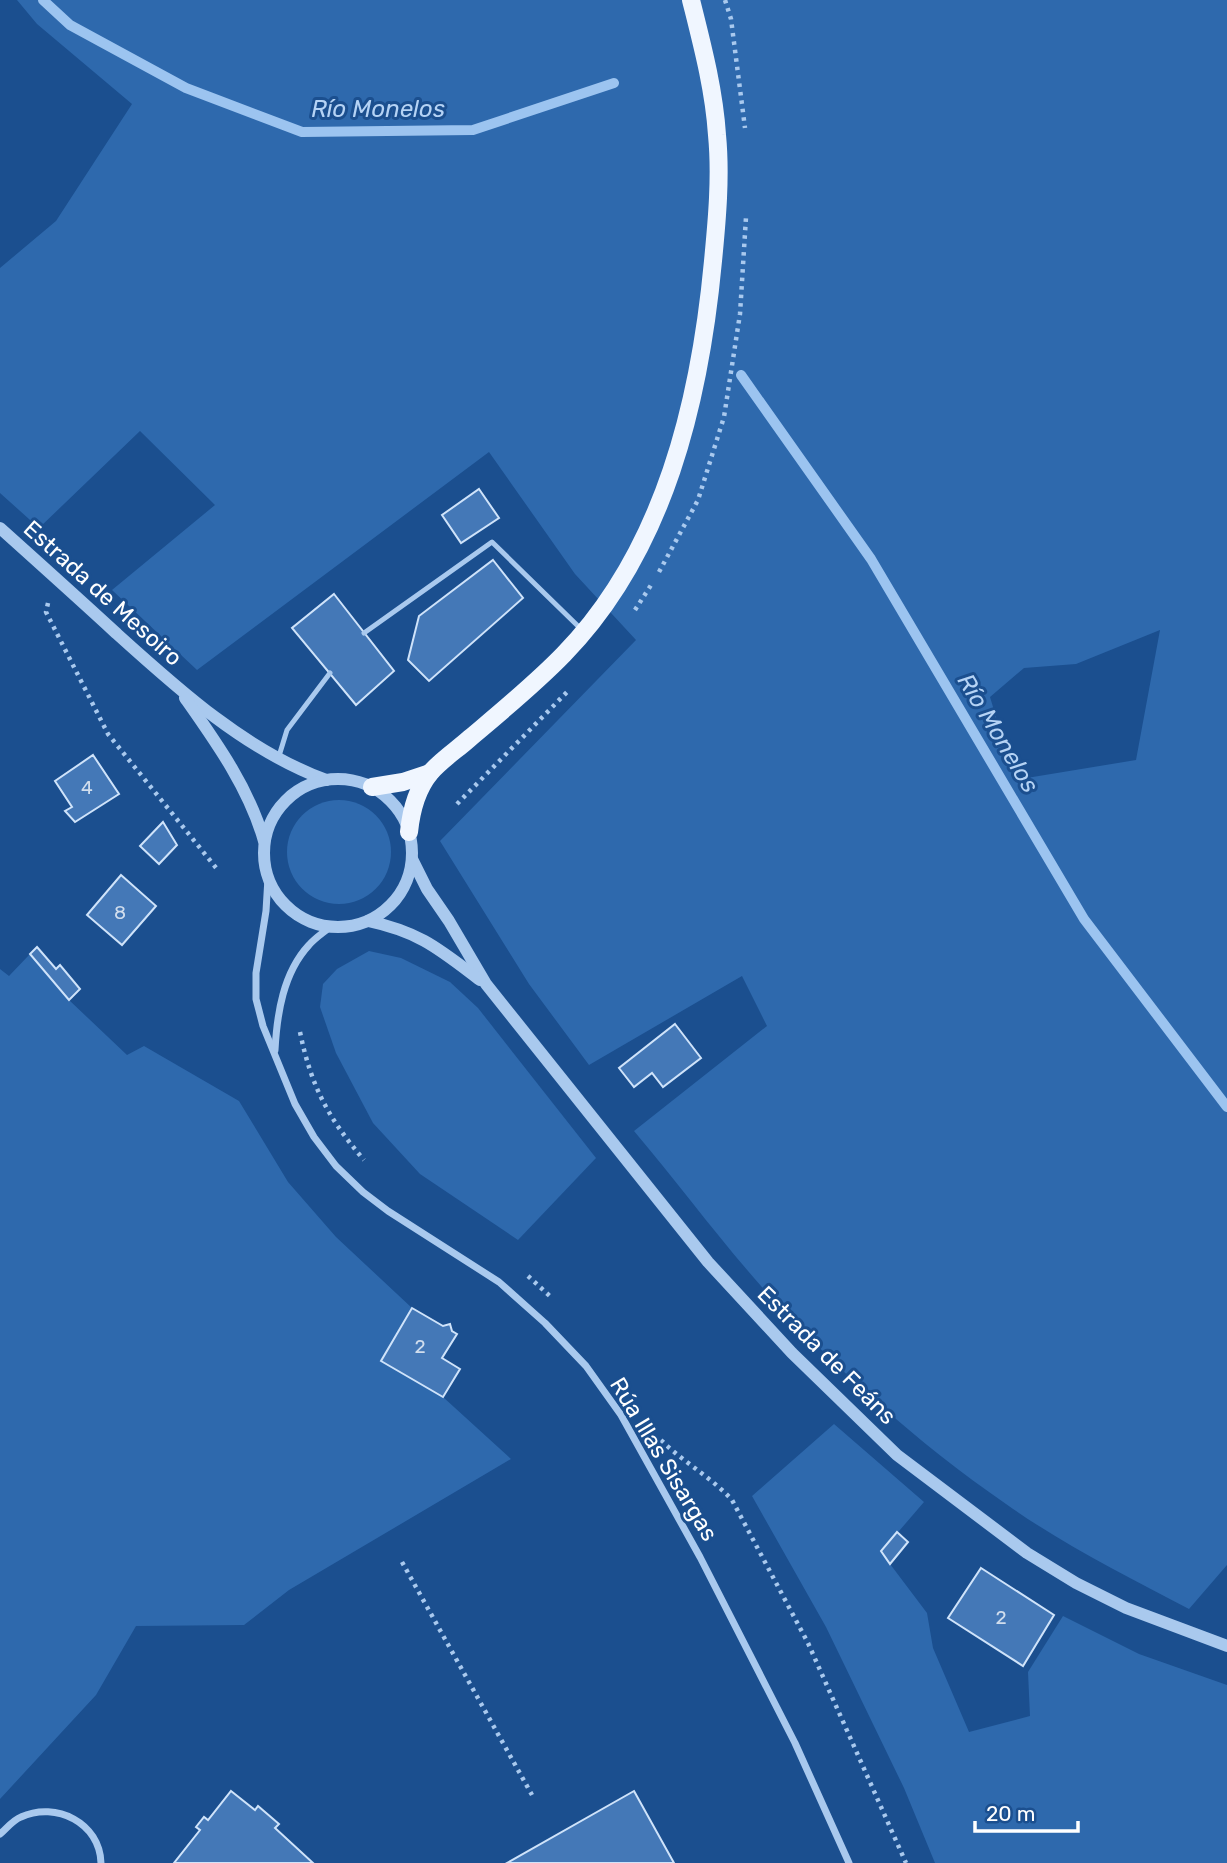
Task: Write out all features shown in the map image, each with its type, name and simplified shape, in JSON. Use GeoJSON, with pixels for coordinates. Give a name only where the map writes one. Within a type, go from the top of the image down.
{"type":"FeatureCollection","features":[{"type":"Feature","properties":{"kind":"main road"},"geometry":{"type":"LineString","coordinates":[[372,787],[403,782],[430,773],[538,680],[583,631],[612,591],[636,552],[668,484],[691,405],[707,322],[717,218],[718,135],[703,48],[691,0]]}},
{"type":"Feature","properties":{"kind":"main road"},"geometry":{"type":"LineString","coordinates":[[409,832],[411,815],[430,773]]}},
{"type":"Feature","properties":{"kind":"street","name":"Estrada de Mesoiro"},"geometry":{"type":"LineString","coordinates":[[0,528],[178,689],[242,736],[279,759],[326,780]]}},
{"type":"Feature","properties":{"kind":"street","name":"Estrada de Mesoiro"},"geometry":{"type":"LineString","coordinates":[[178,689],[222,751],[250,805],[265,844]]}},
{"type":"Feature","properties":{"kind":"street"},"geometry":{"type":"LineString","coordinates":[[330,927],[307,920],[286,906],[268,878],[264,857],[269,827],[278,810],[291,796],[308,786],[326,780],[357,781],[372,787]]}},
{"type":"Feature","properties":{"kind":"street","name":"Estrada de Feáns"},"geometry":{"type":"LineString","coordinates":[[330,927],[368,921],[385,911],[408,879],[412,859],[409,832],[395,805],[372,787]]}},
{"type":"Feature","properties":{"kind":"street","name":"Estrada de Feáns"},"geometry":{"type":"LineString","coordinates":[[412,859],[427,889],[486,984],[708,1262],[792,1353],[897,1455],[1027,1553],[1076,1583],[1126,1608],[1227,1646]]}},
{"type":"Feature","properties":{"kind":"street","name":"Rúa Illas Sisargas"},"geometry":{"type":"LineString","coordinates":[[268,878],[266,911],[256,974],[256,999],[263,1026],[301,1115],[336,1166],[363,1192],[499,1282],[545,1322],[586,1366],[621,1415],[700,1557],[782,1718],[849,1863]]}},
{"type":"Feature","properties":{"kind":"street","name":"Estrada de Feáns"},"geometry":{"type":"LineString","coordinates":[[368,921],[395,927],[428,941],[486,984]]}},
{"type":"Feature","properties":{"kind":"street","name":"Rúa Illas Sisargas"},"geometry":{"type":"LineString","coordinates":[[275,1054],[276,1024],[286,982],[308,945],[330,927]]}},
{"type":"Feature","properties":{"kind":"street"},"geometry":{"type":"LineString","coordinates":[[0,1834],[19,1817],[43,1810],[69,1815],[89,1829],[101,1852],[101,1863]]}},
{"type":"Feature","properties":{"kind":"lane"},"geometry":{"type":"LineString","coordinates":[[364,633],[492,542],[583,631]]}},
{"type":"Feature","properties":{"kind":"lane"},"geometry":{"type":"LineString","coordinates":[[279,759],[287,730],[330,673]]}},
{"type":"Feature","properties":{"kind":"path"},"geometry":{"type":"LineString","coordinates":[[53,575],[46,612],[108,734],[217,869]]}},
{"type":"Feature","properties":{"kind":"path"},"geometry":{"type":"LineString","coordinates":[[402,1562],[532,1795]]}},
{"type":"Feature","properties":{"kind":"shaded area"},"geometry":{"type":"Polygon","coordinates":[[[17,0],[1227,0],[1227,1565],[1189,1609],[1096,1560],[1028,1519],[908,1430],[817,1346],[789,1316],[745,1267],[634,1131],[767,1026],[742,976],[589,1065],[529,984],[440,841],[636,640],[575,574],[489,452],[197,670],[112,590],[215,505],[140,431],[39,528],[0,493],[0,268],[56,221],[132,104],[37,24],[17,0]],[[1160,630],[1076,664],[1024,668],[990,697],[1015,780],[1136,760],[1160,630]]]}},
{"type":"Feature","properties":{"kind":"shaded area"},"geometry":{"type":"Polygon","coordinates":[[[339,800],[359,804],[376,815],[387,832],[391,852],[387,872],[376,889],[359,900],[339,904],[319,900],[302,889],[291,872],[287,852],[291,832],[302,815],[319,804],[339,800]]]}},
{"type":"Feature","properties":{"kind":"shaded area"},"geometry":{"type":"Polygon","coordinates":[[[369,951],[401,958],[450,982],[478,1008],[596,1158],[518,1240],[420,1174],[373,1123],[336,1053],[320,1007],[323,984],[337,969],[369,951]]]}},
{"type":"Feature","properties":{"kind":"shaded area"},"geometry":{"type":"Polygon","coordinates":[[[30,954],[69,1000],[127,1055],[144,1046],[239,1101],[288,1182],[336,1237],[412,1308],[382,1361],[443,1397],[511,1459],[289,1590],[244,1625],[136,1626],[96,1695],[0,1799],[0,969],[9,976],[30,954]]]}},
{"type":"Feature","properties":{"kind":"shaded area"},"geometry":{"type":"Polygon","coordinates":[[[834,1424],[924,1502],[881,1552],[927,1613],[933,1648],[969,1732],[1030,1716],[1028,1672],[1063,1616],[1139,1654],[1227,1685],[1227,1863],[935,1863],[904,1788],[826,1627],[752,1496],[834,1424]]]}},
{"type":"Feature","properties":{"kind":"building"},"geometry":{"type":"Polygon","coordinates":[[[479,489],[499,518],[461,543],[442,515],[479,489]]]}},
{"type":"Feature","properties":{"kind":"building"},"geometry":{"type":"Polygon","coordinates":[[[493,560],[523,598],[429,681],[408,660],[419,616],[493,560]]]}},
{"type":"Feature","properties":{"kind":"building"},"geometry":{"type":"Polygon","coordinates":[[[334,594],[394,671],[356,705],[292,628],[334,594]]]}},
{"type":"Feature","properties":{"kind":"building"},"geometry":{"type":"Polygon","coordinates":[[[93,755],[119,794],[75,822],[65,811],[72,807],[55,781],[93,755]]]}},
{"type":"Feature","properties":{"kind":"building"},"geometry":{"type":"Polygon","coordinates":[[[163,822],[177,845],[159,864],[140,846],[163,822]]]}},
{"type":"Feature","properties":{"kind":"building"},"geometry":{"type":"Polygon","coordinates":[[[121,875],[156,906],[122,945],[87,915],[121,875]]]}},
{"type":"Feature","properties":{"kind":"building"},"geometry":{"type":"Polygon","coordinates":[[[37,947],[56,969],[60,965],[80,989],[69,1000],[30,954],[37,947]]]}},
{"type":"Feature","properties":{"kind":"building"},"geometry":{"type":"Polygon","coordinates":[[[675,1024],[701,1058],[663,1087],[652,1073],[634,1087],[619,1068],[675,1024]]]}},
{"type":"Feature","properties":{"kind":"building"},"geometry":{"type":"Polygon","coordinates":[[[412,1308],[443,1326],[450,1324],[452,1331],[457,1334],[442,1358],[460,1369],[443,1397],[381,1361],[412,1308]]]}},
{"type":"Feature","properties":{"kind":"building"},"geometry":{"type":"Polygon","coordinates":[[[897,1532],[908,1542],[890,1564],[881,1551],[897,1532]]]}},
{"type":"Feature","properties":{"kind":"building"},"geometry":{"type":"Polygon","coordinates":[[[981,1568],[1054,1615],[1023,1666],[948,1618],[981,1568]]]}},
{"type":"Feature","properties":{"kind":"building"},"geometry":{"type":"Polygon","coordinates":[[[231,1791],[255,1810],[258,1806],[279,1824],[275,1828],[313,1863],[174,1863],[200,1830],[196,1827],[204,1817],[208,1820],[231,1791]]]}},
{"type":"Feature","properties":{"kind":"building"},"geometry":{"type":"Polygon","coordinates":[[[634,1791],[674,1863],[507,1863],[634,1791]]]}},
{"type":"Feature","properties":{"kind":"waterway","name":"Río Monelos"},"geometry":{"type":"LineString","coordinates":[[43,0],[70,25],[186,88],[302,132],[473,130],[614,83]]}},
{"type":"Feature","properties":{"kind":"waterway","name":"Río Monelos"},"geometry":{"type":"LineString","coordinates":[[741,375],[871,559],[1084,919],[1227,1107]]}}]}
